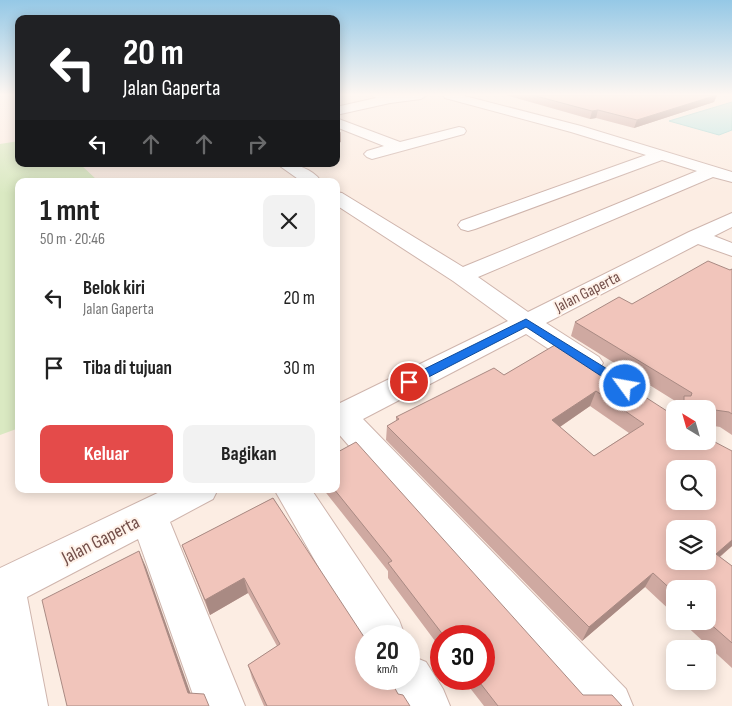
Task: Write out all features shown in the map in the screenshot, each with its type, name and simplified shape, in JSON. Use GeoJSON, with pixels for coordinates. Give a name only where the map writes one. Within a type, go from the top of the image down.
{"type":"FeatureCollection","features":[{"type":"Feature","properties":{"kind":"street"},"geometry":{"type":"LineString","coordinates":[[351,128],[400,147]]}},
{"type":"Feature","properties":{"kind":"street"},"geometry":{"type":"LineString","coordinates":[[572,128],[732,177]]}},
{"type":"Feature","properties":{"kind":"street"},"geometry":{"type":"LineString","coordinates":[[576,129],[583,128]]}},
{"type":"Feature","properties":{"kind":"street"},"geometry":{"type":"LineString","coordinates":[[372,154],[459,131]]}},
{"type":"Feature","properties":{"kind":"street"},"geometry":{"type":"LineString","coordinates":[[468,225],[662,155]]}},
{"type":"Feature","properties":{"kind":"street"},"geometry":{"type":"LineString","coordinates":[[289,167],[307,178]]}},
{"type":"Feature","properties":{"kind":"street"},"geometry":{"type":"LineString","coordinates":[[461,276],[712,171]]}},
{"type":"Feature","properties":{"kind":"street"},"geometry":{"type":"LineString","coordinates":[[340,200],[461,276],[526,322],[609,375]]}},
{"type":"Feature","properties":{"kind":"street","name":"Jalan Gaperta"},"geometry":{"type":"LineString","coordinates":[[340,417],[732,219]]}},
{"type":"Feature","properties":{"kind":"street"},"geometry":{"type":"LineString","coordinates":[[696,236],[732,250]]}},
{"type":"Feature","properties":{"kind":"street"},"geometry":{"type":"LineString","coordinates":[[340,419],[609,706]]}},
{"type":"Feature","properties":{"kind":"street","name":"Jalan Gaperta"},"geometry":{"type":"LineString","coordinates":[[2,588],[192,493]]}},
{"type":"Feature","properties":{"kind":"street"},"geometry":{"type":"LineString","coordinates":[[294,493],[376,625]]}},
{"type":"Feature","properties":{"kind":"street"},"geometry":{"type":"LineString","coordinates":[[148,515],[221,706]]}},
{"type":"Feature","properties":{"kind":"street"},"geometry":{"type":"LineString","coordinates":[[2,588],[24,706]]}},
{"type":"Feature","properties":{"kind":"street"},"geometry":{"type":"LineString","coordinates":[[416,690],[426,706]]}},
{"type":"Feature","properties":{"kind":"green space"},"geometry":{"type":"Polygon","coordinates":[[[15,142],[15,167],[83,167],[95,178],[15,178],[15,429],[0,435],[0,144],[15,142]]]}},
{"type":"Feature","properties":{"kind":"water"},"geometry":{"type":"Polygon","coordinates":[[[694,128],[732,128],[732,130],[719,135],[694,128]]]}},
{"type":"Feature","properties":{"kind":"building"},"geometry":{"type":"Polygon","coordinates":[[[708,261],[730,270],[732,269],[732,414],[716,410],[716,400],[684,400],[684,396],[691,396],[692,393],[575,322],[619,297],[632,304],[708,261]]]}},
{"type":"Feature","properties":{"kind":"building"},"geometry":{"type":"Polygon","coordinates":[[[560,342],[666,410],[666,450],[716,450],[716,443],[732,451],[732,540],[716,554],[732,566],[732,643],[716,629],[716,580],[666,580],[666,585],[653,573],[589,627],[387,426],[399,419],[396,417],[494,368],[504,375],[560,342]],[[596,391],[552,420],[594,456],[644,424],[596,391]]]}},
{"type":"Feature","properties":{"kind":"building"},"geometry":{"type":"Polygon","coordinates":[[[356,442],[583,695],[612,695],[622,706],[498,706],[486,690],[495,690],[495,625],[436,625],[388,563],[392,561],[337,493],[340,493],[340,451],[356,442]]]}},
{"type":"Feature","properties":{"kind":"building"},"geometry":{"type":"Polygon","coordinates":[[[273,498],[356,625],[355,690],[396,690],[398,694],[403,695],[410,706],[267,706],[248,665],[280,644],[244,578],[205,600],[182,545],[273,498]]]}},
{"type":"Feature","properties":{"kind":"building"},"geometry":{"type":"Polygon","coordinates":[[[139,551],[188,693],[204,694],[209,706],[67,706],[42,600],[139,551]]]}},
{"type":"Feature","properties":{"kind":"route"},"geometry":{"type":"LineString","coordinates":[[409,382],[526,322],[625,386]]}}]}
